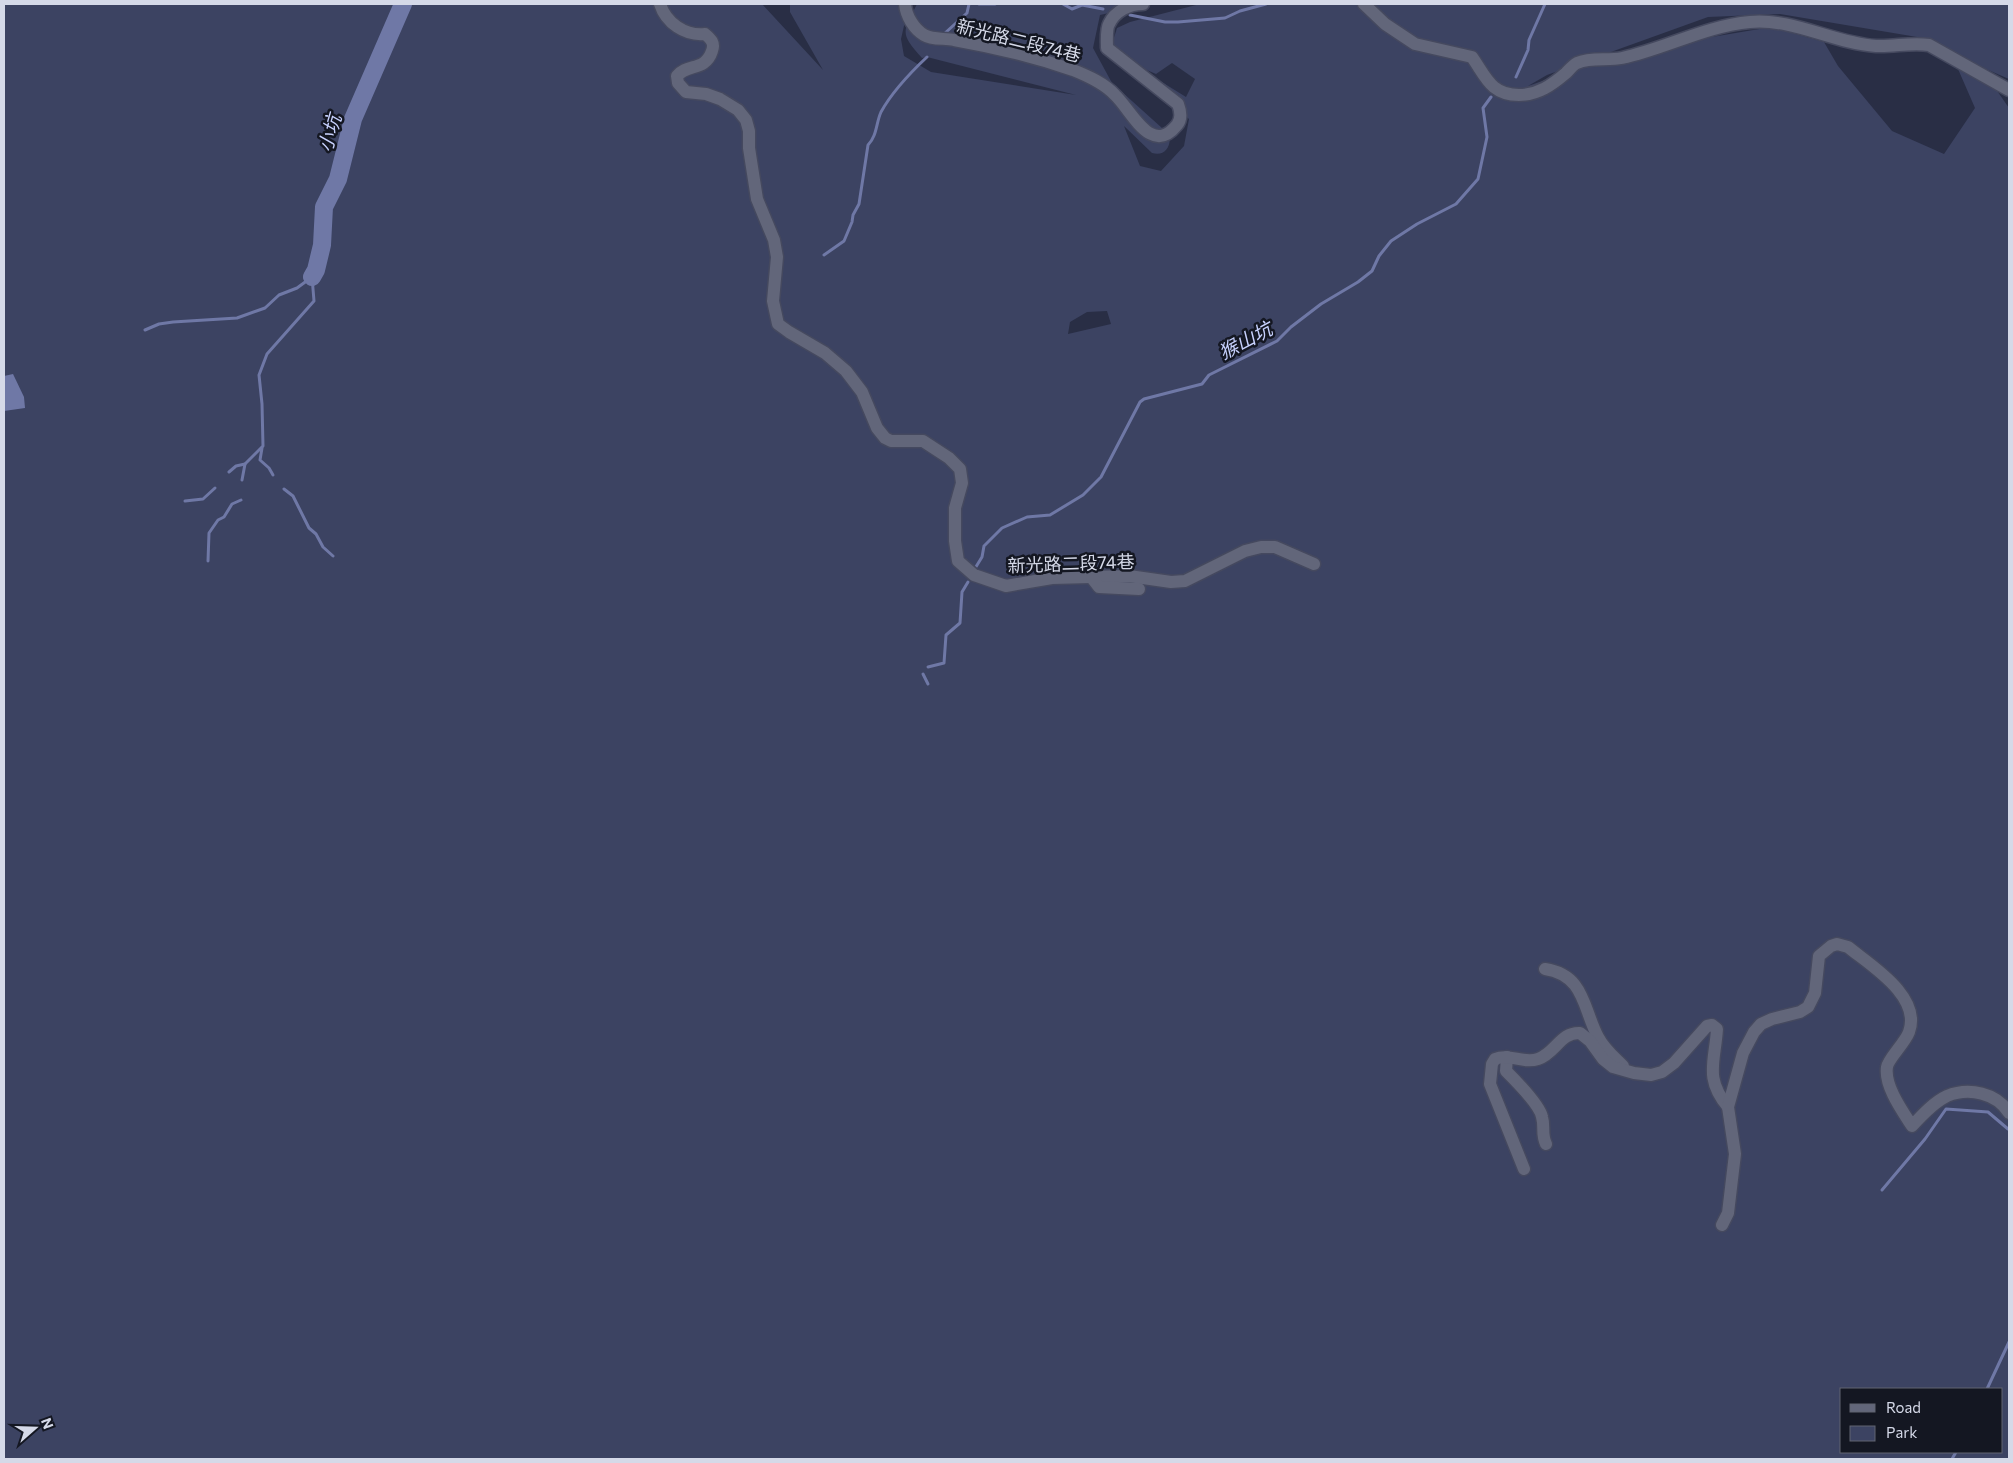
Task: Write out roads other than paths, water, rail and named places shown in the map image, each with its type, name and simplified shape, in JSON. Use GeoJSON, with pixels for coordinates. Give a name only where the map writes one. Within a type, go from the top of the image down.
{"type":"FeatureCollection","features":[{"type":"Feature","properties":{"kind":"street","name":"新光路二段74巷"},"geometry":{"type":"LineString","coordinates":[[660,4],[665,15],[684,32],[694,36],[705,34],[711,39],[714,46],[710,58],[702,66],[681,71],[677,76],[678,83],[686,92],[706,94],[720,99],[738,110],[746,120],[757,199],[774,240],[777,257],[773,301],[778,324],[825,353],[846,371],[862,392],[877,428],[885,438],[891,441],[923,441],[949,458],[960,469],[962,483],[955,508],[955,540],[958,561],[974,575],[1006,586],[1052,578],[1129,576],[1171,582],[1185,581],[1245,551],[1261,547],[1275,547],[1314,564]]}},
{"type":"Feature","properties":{"kind":"street","name":"新光路二段74巷"},"geometry":{"type":"LineString","coordinates":[[905,4],[906,11],[915,28],[926,36],[954,40],[1050,62],[1090,76],[1115,94],[1144,131],[1152,136],[1161,136],[1171,133],[1180,122],[1181,111],[1178,104],[1107,48],[1108,25],[1116,14],[1126,7],[1143,4]]}},
{"type":"Feature","properties":{"kind":"street"},"geometry":{"type":"LineString","coordinates":[[1364,4],[1385,24],[1415,44],[1472,57],[1498,92],[1519,95],[1537,92],[1555,82],[1576,63],[1621,58],[1724,26],[1750,22],[1776,23],[1833,38],[1876,46],[1917,43],[1928,45],[2009,90]]}},
{"type":"Feature","properties":{"kind":"street"},"geometry":{"type":"LineString","coordinates":[[1092,578],[1099,588],[1139,589]]}},
{"type":"Feature","properties":{"kind":"street"},"geometry":{"type":"LineString","coordinates":[[1728,1107],[1743,1053],[1754,1032],[1761,1024],[1772,1019],[1800,1012],[1808,1007],[1815,993],[1820,956],[1830,946],[1841,944],[1848,946],[1892,982],[1908,1008],[1910,1030],[1902,1046],[1886,1068],[1889,1082],[1898,1104],[1912,1126],[1923,1114],[1946,1096],[1967,1092],[1989,1095],[2005,1106],[2009,1113]]}},
{"type":"Feature","properties":{"kind":"street"},"geometry":{"type":"LineString","coordinates":[[1545,969],[1554,970],[1569,978],[1586,1003],[1597,1036],[1605,1048],[1626,1069],[1634,1073]]}},
{"type":"Feature","properties":{"kind":"street"},"geometry":{"type":"LineString","coordinates":[[1524,1170],[1490,1084],[1492,1064],[1495,1059],[1507,1056],[1518,1060],[1536,1060],[1551,1052],[1566,1035],[1580,1033],[1590,1041],[1603,1059],[1618,1070],[1651,1075],[1662,1072],[1674,1063],[1708,1026],[1712,1025],[1717,1029],[1713,1055],[1713,1078],[1718,1094],[1728,1107],[1734,1154],[1728,1213],[1722,1225]]}},
{"type":"Feature","properties":{"kind":"street"},"geometry":{"type":"LineString","coordinates":[[1507,1056],[1506,1071],[1524,1090],[1542,1116],[1542,1136],[1546,1144]]}},
{"type":"Feature","properties":{"kind":"waterway","name":"小坑"},"geometry":{"type":"LineString","coordinates":[[312,277],[316,270],[322,245],[324,207],[338,179],[353,119],[403,4]]}},
{"type":"Feature","properties":{"kind":"waterway"},"geometry":{"type":"LineString","coordinates":[[944,34],[967,13],[969,4]]}},
{"type":"Feature","properties":{"kind":"waterway"},"geometry":{"type":"LineString","coordinates":[[979,4],[995,4]]}},
{"type":"Feature","properties":{"kind":"waterway"},"geometry":{"type":"LineString","coordinates":[[1063,4],[1072,9],[1082,5],[1103,9]]}},
{"type":"Feature","properties":{"kind":"waterway"},"geometry":{"type":"LineString","coordinates":[[1130,15],[1165,22],[1178,22],[1225,18],[1240,11],[1266,4]]}},
{"type":"Feature","properties":{"kind":"waterway","name":"猴山坑"},"geometry":{"type":"LineString","coordinates":[[1516,77],[1528,50],[1529,40],[1545,4]]}},
{"type":"Feature","properties":{"kind":"waterway"},"geometry":{"type":"LineString","coordinates":[[824,255],[844,241],[852,222],[853,215],[859,204],[868,145],[875,134],[881,112],[890,97],[927,57]]}},
{"type":"Feature","properties":{"kind":"waterway","name":"猴山坑"},"geometry":{"type":"LineString","coordinates":[[974,570],[982,557],[984,546],[1002,528],[1027,517],[1050,515],[1083,495],[1101,477],[1140,402],[1144,399],[1202,384],[1209,375],[1277,341],[1291,327],[1321,304],[1358,282],[1372,271],[1379,256],[1391,241],[1417,224],[1456,204],[1478,179],[1487,137],[1483,108],[1491,97]]}},
{"type":"Feature","properties":{"kind":"waterway"},"geometry":{"type":"LineString","coordinates":[[145,330],[159,324],[173,322],[237,318],[265,308],[279,295],[297,288],[312,277]]}},
{"type":"Feature","properties":{"kind":"waterway"},"geometry":{"type":"LineString","coordinates":[[229,472],[236,466],[245,464],[263,446],[259,375],[267,354],[314,301],[312,277]]}},
{"type":"Feature","properties":{"kind":"waterway"},"geometry":{"type":"LineString","coordinates":[[262,448],[260,460],[269,468],[273,475]]}},
{"type":"Feature","properties":{"kind":"waterway"},"geometry":{"type":"LineString","coordinates":[[242,480],[245,464]]}},
{"type":"Feature","properties":{"kind":"waterway"},"geometry":{"type":"LineString","coordinates":[[185,501],[203,499],[215,488]]}},
{"type":"Feature","properties":{"kind":"waterway"},"geometry":{"type":"LineString","coordinates":[[284,489],[293,496],[309,528],[316,534],[323,547],[333,556]]}},
{"type":"Feature","properties":{"kind":"waterway"},"geometry":{"type":"LineString","coordinates":[[208,561],[209,533],[218,520],[224,517],[232,504],[241,500]]}},
{"type":"Feature","properties":{"kind":"waterway"},"geometry":{"type":"LineString","coordinates":[[928,667],[944,663],[946,635],[960,623],[962,592],[968,582]]}},
{"type":"Feature","properties":{"kind":"waterway"},"geometry":{"type":"LineString","coordinates":[[923,674],[928,684]]}},
{"type":"Feature","properties":{"kind":"waterway"},"geometry":{"type":"LineString","coordinates":[[1882,1190],[1925,1139],[1946,1109],[1988,1112],[2008,1129]]}},
{"type":"Feature","properties":{"kind":"waterway"},"geometry":{"type":"LineString","coordinates":[[1987,1388],[2009,1342]]}},
{"type":"Feature","properties":{"kind":"waterway"},"geometry":{"type":"LineString","coordinates":[[1952,1459],[1955,1453]]}}]}
